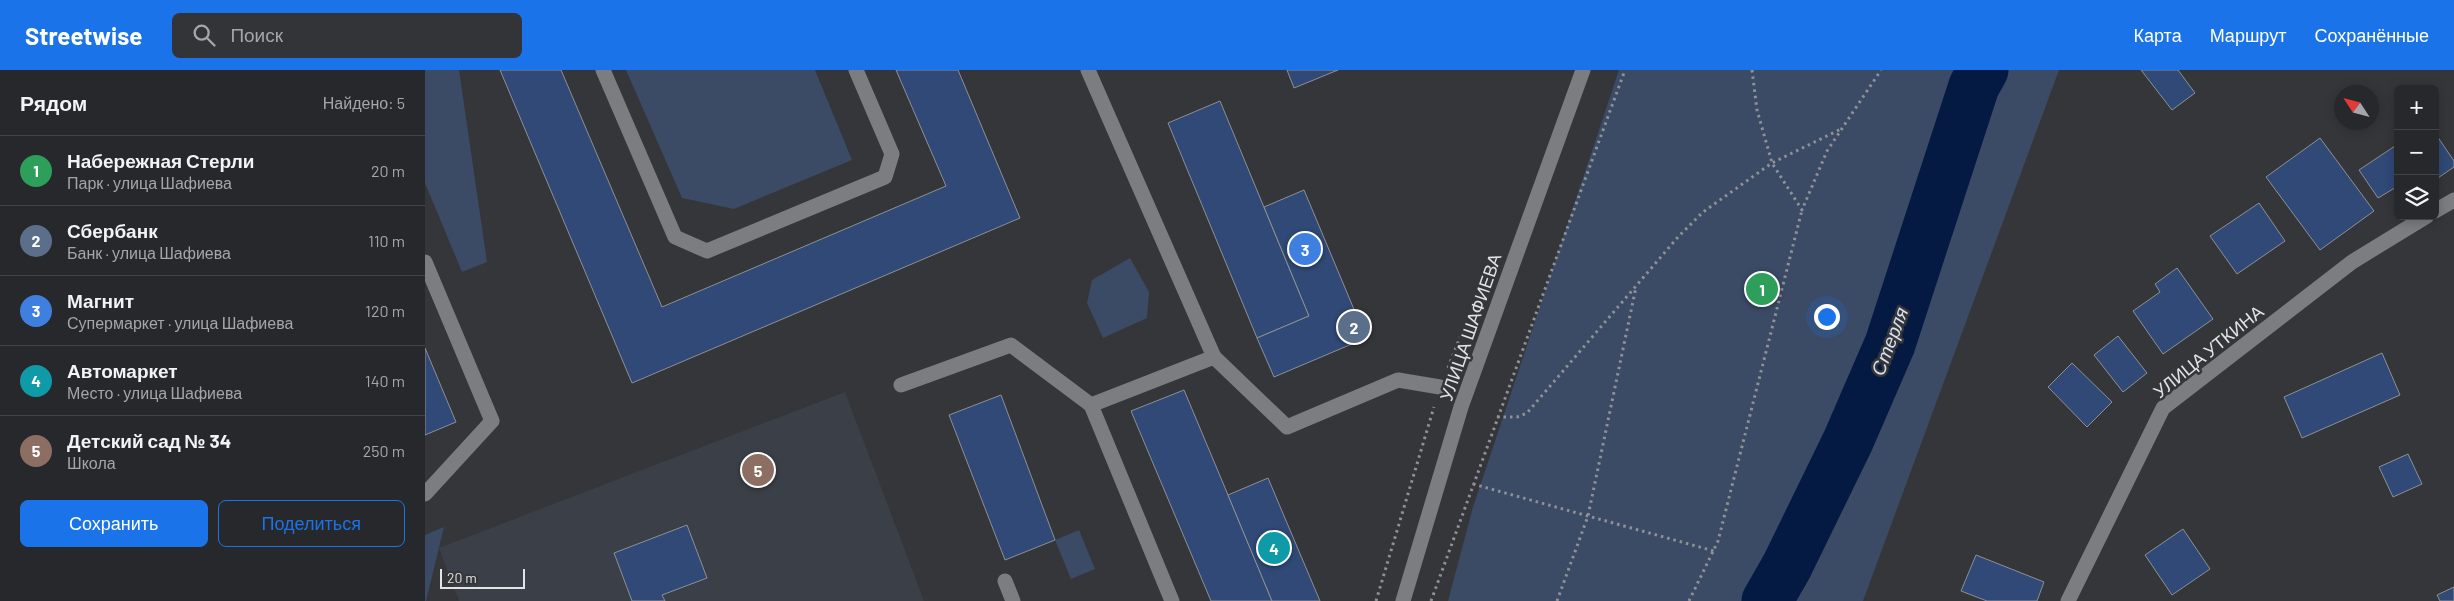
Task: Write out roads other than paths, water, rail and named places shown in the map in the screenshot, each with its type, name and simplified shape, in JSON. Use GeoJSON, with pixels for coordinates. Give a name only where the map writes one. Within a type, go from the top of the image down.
{"type":"FeatureCollection","features":[{"type":"Feature","properties":{"kind":"street"},"geometry":{"type":"LineString","coordinates":[[603,70],[675,237],[707,251],[885,177],[892,154],[856,70]]}},
{"type":"Feature","properties":{"kind":"street"},"geometry":{"type":"LineString","coordinates":[[1088,70],[1214,357],[1287,427],[1398,380],[1440,388]]}},
{"type":"Feature","properties":{"kind":"street","name":"УЛИЦА ШАФИЕВА"},"geometry":{"type":"LineString","coordinates":[[1403,601],[1464,398],[1583,70]]}},
{"type":"Feature","properties":{"kind":"street"},"geometry":{"type":"LineString","coordinates":[[2439,209],[2454,200]]}},
{"type":"Feature","properties":{"kind":"street","name":"УЛИЦА УТКИНА"},"geometry":{"type":"LineString","coordinates":[[2068,601],[2163,408],[2352,262],[2420,220]]}},
{"type":"Feature","properties":{"kind":"street"},"geometry":{"type":"LineString","coordinates":[[425,262],[492,421],[425,494]]}},
{"type":"Feature","properties":{"kind":"street"},"geometry":{"type":"LineString","coordinates":[[901,385],[1011,346],[1091,405],[1172,601]]}},
{"type":"Feature","properties":{"kind":"street"},"geometry":{"type":"LineString","coordinates":[[1091,405],[1214,357]]}},
{"type":"Feature","properties":{"kind":"street"},"geometry":{"type":"LineString","coordinates":[[1005,581],[1013,601]]}},
{"type":"Feature","properties":{"kind":"waterway","name":"Стерля"},"geometry":{"type":"LineString","coordinates":[[1767,601],[1787,566],[1848,441],[1890,344],[1974,86],[1983,70]]}},
{"type":"Feature","properties":{"kind":"place","name":"Магнит"},"geometry":{"type":"Point","coordinates":[1305,249]}},
{"type":"Feature","properties":{"kind":"place","name":"Набережная Стерли"},"geometry":{"type":"Point","coordinates":[1762,289]}},
{"type":"Feature","properties":{"kind":"place","name":"Сбербанк"},"geometry":{"type":"Point","coordinates":[1354,327]}},
{"type":"Feature","properties":{"kind":"place","name":"Детский сад № 34"},"geometry":{"type":"Point","coordinates":[758,470]}},
{"type":"Feature","properties":{"kind":"place","name":"Автомаркет"},"geometry":{"type":"Point","coordinates":[1274,548]}}]}
